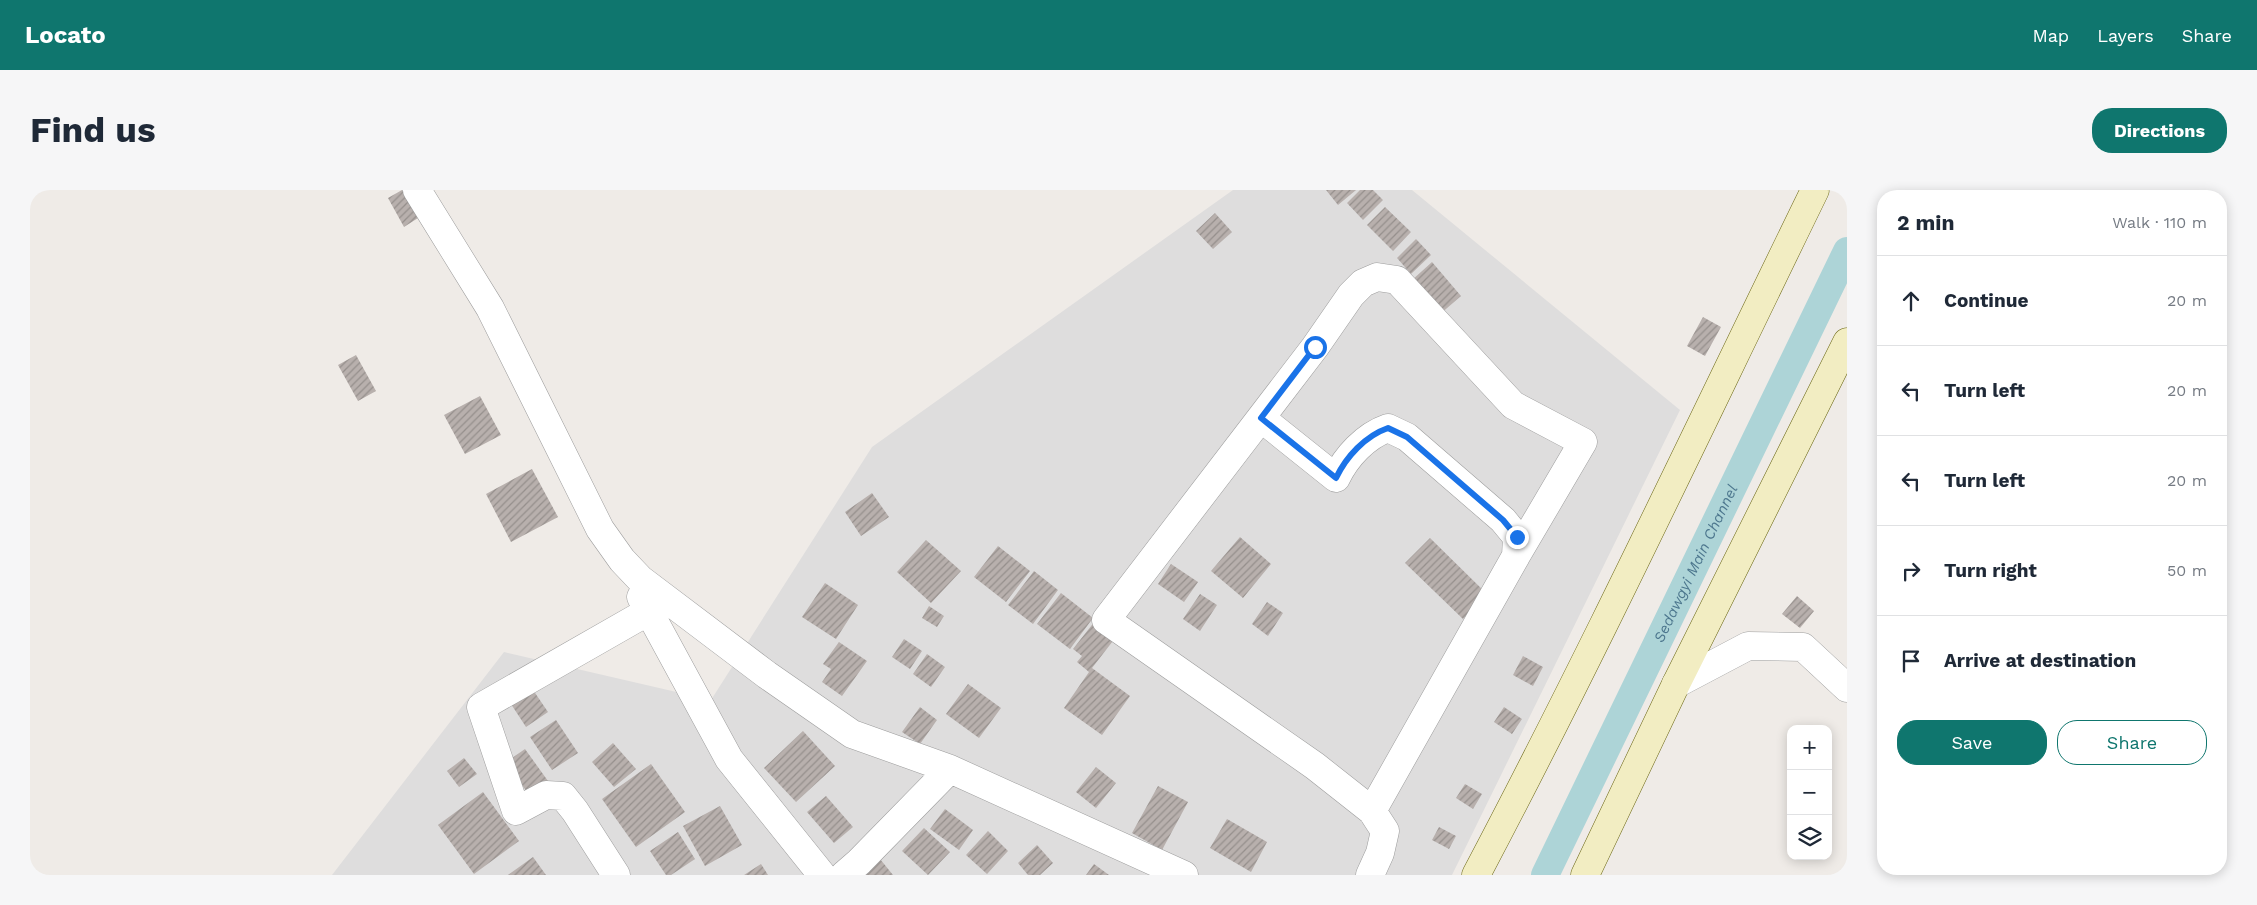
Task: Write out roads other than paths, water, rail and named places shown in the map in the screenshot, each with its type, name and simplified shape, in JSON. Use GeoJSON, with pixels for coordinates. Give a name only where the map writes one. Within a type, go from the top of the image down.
{"type":"FeatureCollection","features":[{"type":"Feature","properties":{"kind":"street"},"geometry":{"type":"LineString","coordinates":[[416,190],[490,308],[600,528],[622,560],[729,760],[822,875]]}},
{"type":"Feature","properties":{"kind":"street"},"geometry":{"type":"LineString","coordinates":[[1476,875],[1542,749],[1636,561],[1815,190]]}},
{"type":"Feature","properties":{"kind":"street"},"geometry":{"type":"LineString","coordinates":[[1370,875],[1380,853],[1385,831],[1372,811],[1315,766],[1106,620],[1315,347],[1351,295],[1363,283],[1377,277],[1397,280],[1513,405],[1582,442],[1372,811]]}},
{"type":"Feature","properties":{"kind":"street"},"geometry":{"type":"LineString","coordinates":[[1585,875],[1676,684],[1847,342]]}},
{"type":"Feature","properties":{"kind":"street"},"geometry":{"type":"LineString","coordinates":[[1261,418],[1336,478],[1344,462],[1376,432],[1388,428],[1407,437],[1503,520],[1517,537],[1516,556]]}},
{"type":"Feature","properties":{"kind":"street"},"geometry":{"type":"LineString","coordinates":[[622,560],[640,579],[759,669],[852,734],[950,769],[1184,875]]}},
{"type":"Feature","properties":{"kind":"street"},"geometry":{"type":"LineString","coordinates":[[616,875],[575,810],[563,796],[546,795],[516,811],[481,707],[649,611]]}},
{"type":"Feature","properties":{"kind":"street"},"geometry":{"type":"LineString","coordinates":[[1676,684],[1748,646],[1803,647],[1847,688]]}},
{"type":"Feature","properties":{"kind":"street"},"geometry":{"type":"LineString","coordinates":[[844,875],[950,769]]}},
{"type":"Feature","properties":{"kind":"waterway","name":"Sedawgyi Main Channel"},"geometry":{"type":"LineString","coordinates":[[1545,875],[1847,251]]}}]}
